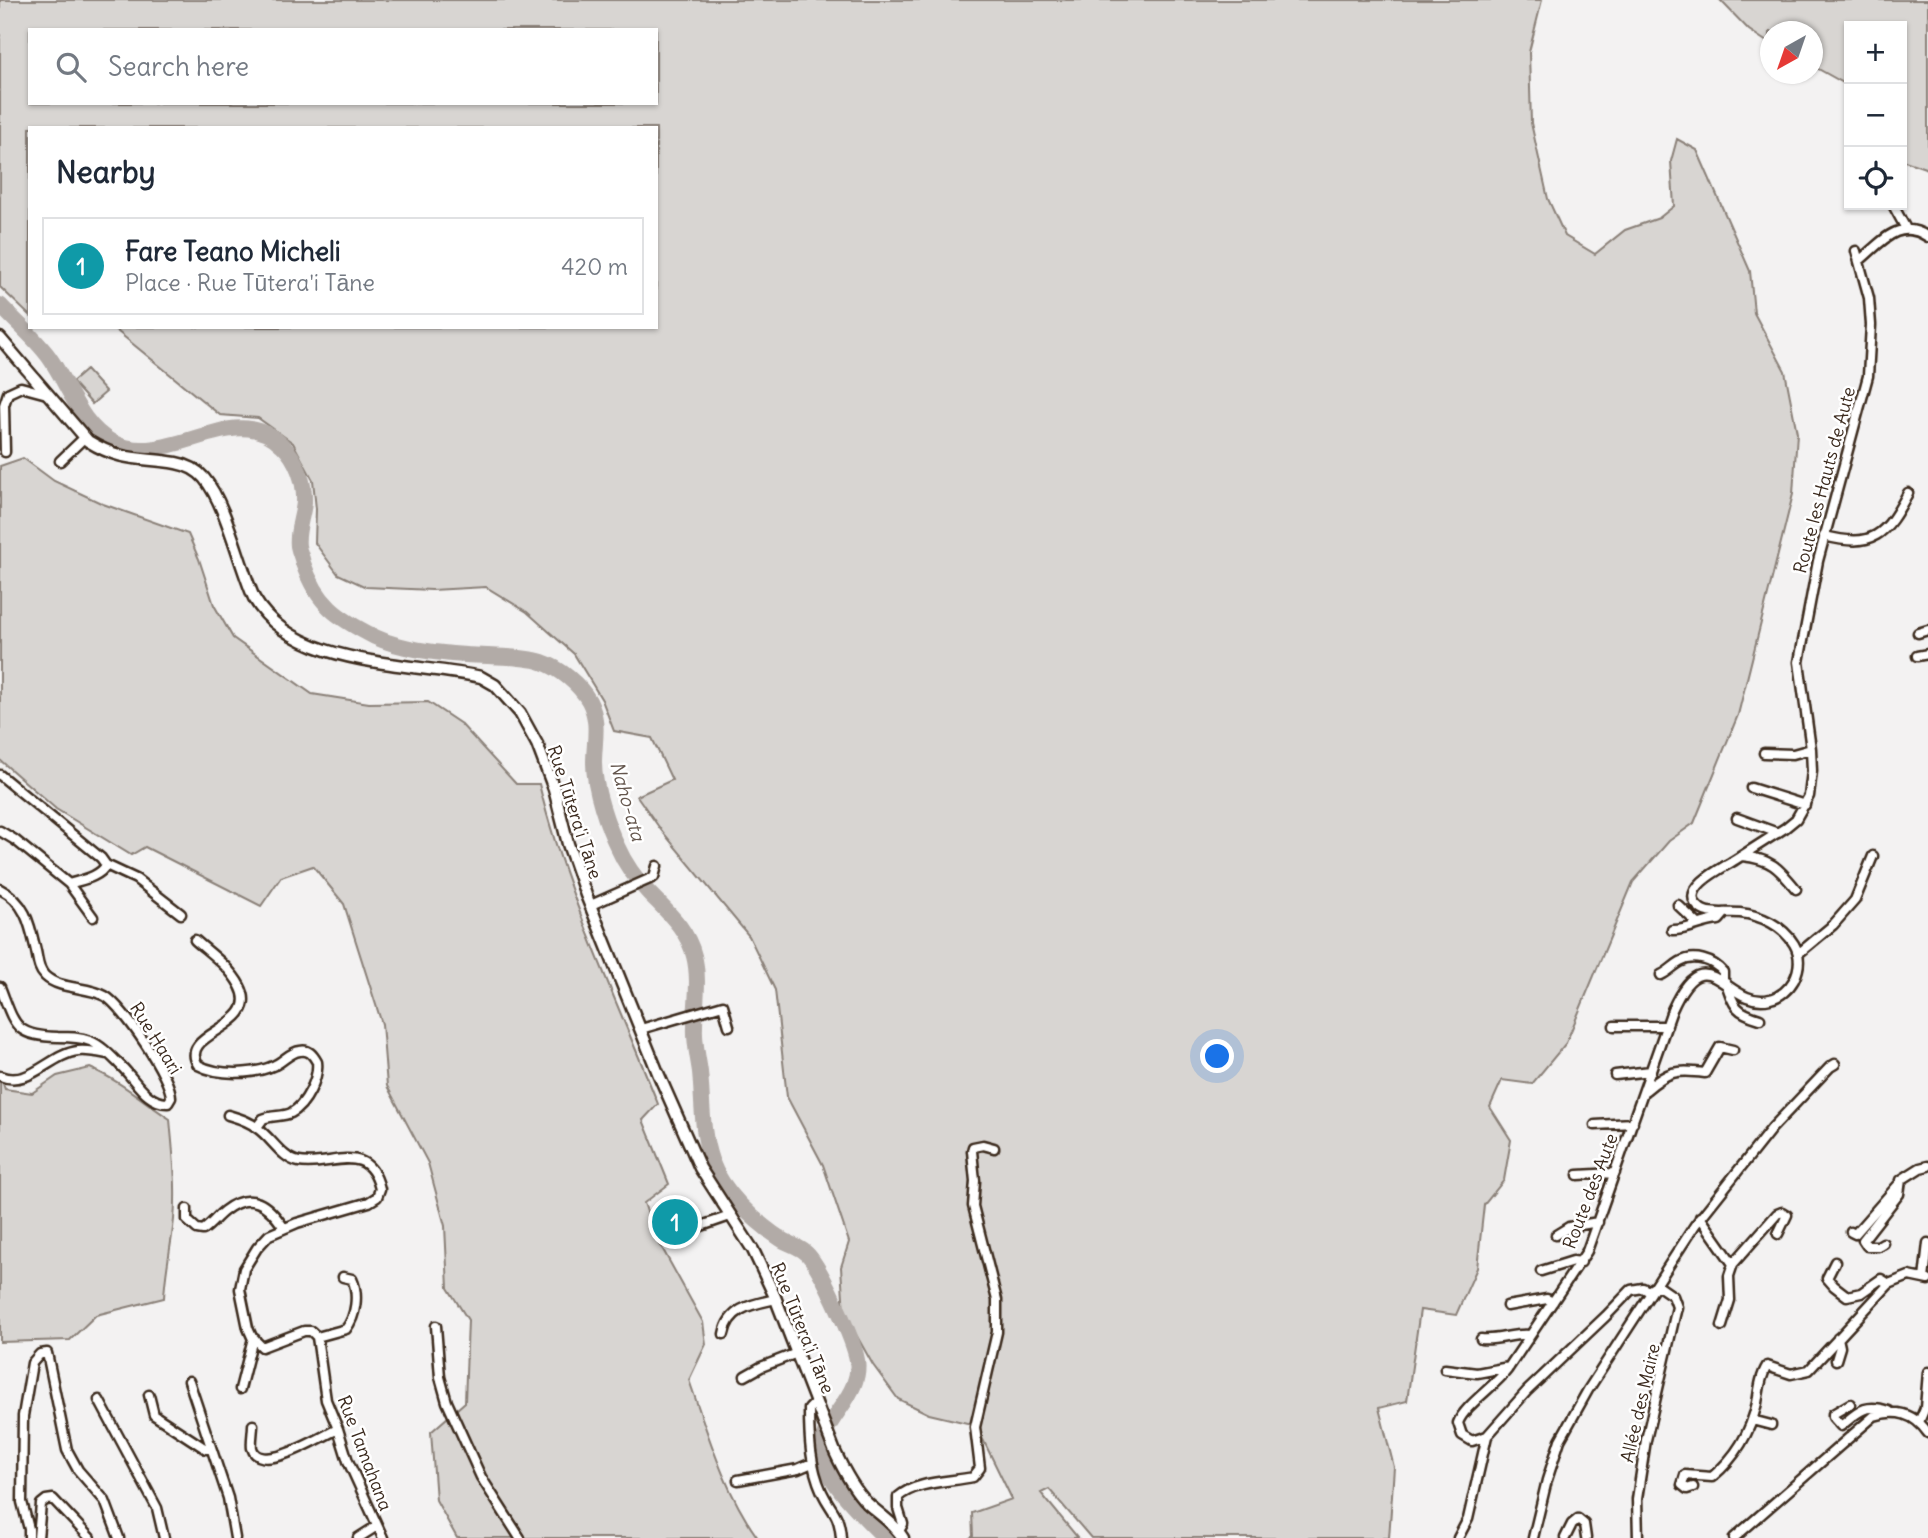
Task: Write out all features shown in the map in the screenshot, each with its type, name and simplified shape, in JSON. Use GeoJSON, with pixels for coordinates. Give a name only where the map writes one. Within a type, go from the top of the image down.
{"type":"FeatureCollection","features":[{"type":"Feature","properties":{"kind":"street"},"geometry":{"type":"LineString","coordinates":[[1896,210],[1905,228]]}},
{"type":"Feature","properties":{"kind":"street"},"geometry":{"type":"LineString","coordinates":[[1859,261],[1894,232],[1905,228],[1919,230],[1928,237]]}},
{"type":"Feature","properties":{"kind":"street","name":"Route les Hauts de Aute"},"geometry":{"type":"LineString","coordinates":[[1811,749],[1799,663],[1806,614],[1824,536],[1868,376],[1870,298],[1856,251]]}},
{"type":"Feature","properties":{"kind":"street","name":"Rue Tūtera'i Tāne"},"geometry":{"type":"LineString","coordinates":[[0,338],[84,438],[106,453],[124,458],[186,465],[202,476],[220,506],[254,598],[266,615],[289,634],[341,656],[481,677],[495,685],[520,713],[537,744],[554,789],[568,844],[591,905],[700,1168],[753,1250],[776,1299],[846,1474],[866,1502],[901,1535]]}},
{"type":"Feature","properties":{"kind":"street"},"geometry":{"type":"LineString","coordinates":[[5,452],[4,405],[9,393],[22,387],[47,394]]}},
{"type":"Feature","properties":{"kind":"street"},"geometry":{"type":"LineString","coordinates":[[60,461],[84,438]]}},
{"type":"Feature","properties":{"kind":"street"},"geometry":{"type":"LineString","coordinates":[[1824,536],[1853,541],[1870,540],[1879,534],[1908,493]]}},
{"type":"Feature","properties":{"kind":"street"},"geometry":{"type":"LineString","coordinates":[[1918,633],[1928,630]]}},
{"type":"Feature","properties":{"kind":"street"},"geometry":{"type":"LineString","coordinates":[[1917,656],[1928,654]]}},
{"type":"Feature","properties":{"kind":"street"},"geometry":{"type":"LineString","coordinates":[[1764,752],[1793,754],[1811,749],[1809,796],[1796,819],[1696,886],[1693,899],[1701,909],[1706,912],[1741,913],[1763,919],[1791,939],[1798,954],[1833,925],[1855,900],[1873,856]]}},
{"type":"Feature","properties":{"kind":"street"},"geometry":{"type":"LineString","coordinates":[[0,775],[106,865],[136,879],[181,914]]}},
{"type":"Feature","properties":{"kind":"street"},"geometry":{"type":"LineString","coordinates":[[1751,788],[1805,805]]}},
{"type":"Feature","properties":{"kind":"street"},"geometry":{"type":"LineString","coordinates":[[1737,818],[1778,833]]}},
{"type":"Feature","properties":{"kind":"street"},"geometry":{"type":"LineString","coordinates":[[0,831],[69,884],[70,889],[93,917]]}},
{"type":"Feature","properties":{"kind":"street"},"geometry":{"type":"LineString","coordinates":[[1741,856],[1768,861],[1796,889]]}},
{"type":"Feature","properties":{"kind":"street"},"geometry":{"type":"LineString","coordinates":[[69,884],[105,870],[106,865]]}},
{"type":"Feature","properties":{"kind":"street"},"geometry":{"type":"LineString","coordinates":[[591,905],[654,877],[657,866]]}},
{"type":"Feature","properties":{"kind":"street","name":"Rue Haari"},"geometry":{"type":"LineString","coordinates":[[0,889],[23,908],[29,921],[39,967],[46,976],[56,982],[106,996],[118,1005],[144,1042],[167,1085],[171,1098],[168,1103],[155,1101],[102,1047],[77,1037],[44,1037],[23,1032],[10,1014],[0,987]]}},
{"type":"Feature","properties":{"kind":"street"},"geometry":{"type":"LineString","coordinates":[[1678,905],[1698,923]]}},
{"type":"Feature","properties":{"kind":"street"},"geometry":{"type":"LineString","coordinates":[[1672,930],[1721,919],[1725,913]]}},
{"type":"Feature","properties":{"kind":"street"},"geometry":{"type":"LineString","coordinates":[[195,940],[227,968],[240,986],[244,999],[242,1009],[234,1018],[196,1047],[194,1058],[198,1065],[223,1071],[257,1070],[275,1065],[302,1051],[311,1053],[317,1062],[314,1080],[299,1107],[288,1114],[263,1119],[257,1127]]}},
{"type":"Feature","properties":{"kind":"street","name":"Route des Aute"},"geometry":{"type":"LineString","coordinates":[[1487,1436],[1477,1441],[1466,1439],[1458,1428],[1458,1423],[1463,1412],[1496,1384],[1509,1367],[1581,1262],[1598,1222],[1679,995],[1688,982],[1704,975],[1712,975],[1745,997],[1755,1000],[1776,998],[1792,983],[1797,971],[1798,954]]}},
{"type":"Feature","properties":{"kind":"street"},"geometry":{"type":"LineString","coordinates":[[1661,975],[1681,961],[1701,959],[1718,966],[1723,972],[1724,982],[1737,1010],[1748,1017],[1760,1019]]}},
{"type":"Feature","properties":{"kind":"street"},"geometry":{"type":"LineString","coordinates":[[641,1028],[723,1005],[729,1026]]}},
{"type":"Feature","properties":{"kind":"street"},"geometry":{"type":"LineString","coordinates":[[1614,1026],[1667,1026]]}},
{"type":"Feature","properties":{"kind":"street"},"geometry":{"type":"LineString","coordinates":[[1643,1092],[1669,1073],[1678,1070],[1705,1073],[1720,1047],[1733,1050]]}},
{"type":"Feature","properties":{"kind":"street"},"geometry":{"type":"LineString","coordinates":[[0,1076],[17,1080],[61,1056],[76,1051],[107,1054]]}},
{"type":"Feature","properties":{"kind":"street"},"geometry":{"type":"LineString","coordinates":[[1533,1538],[1560,1440],[1588,1390],[1700,1217],[1772,1128],[1830,1066],[1835,1064]]}},
{"type":"Feature","properties":{"kind":"street"},"geometry":{"type":"LineString","coordinates":[[1615,1075],[1651,1071]]}},
{"type":"Feature","properties":{"kind":"street"},"geometry":{"type":"LineString","coordinates":[[228,1115],[257,1127],[296,1161],[346,1158],[362,1162],[372,1171],[379,1186],[378,1195],[369,1202],[304,1220],[264,1239],[249,1259],[240,1278],[249,1332],[262,1347],[304,1331],[317,1337],[341,1331],[350,1322],[355,1304],[355,1286],[352,1279],[343,1277]]}},
{"type":"Feature","properties":{"kind":"street"},"geometry":{"type":"LineString","coordinates":[[1595,1125],[1633,1123]]}},
{"type":"Feature","properties":{"kind":"street"},"geometry":{"type":"LineString","coordinates":[[901,1535],[903,1524],[898,1508],[898,1497],[901,1494],[914,1488],[973,1477],[980,1468],[975,1427],[997,1332],[997,1300],[973,1206],[975,1181],[971,1151],[974,1147],[983,1145],[994,1148]]}},
{"type":"Feature","properties":{"kind":"street"},"geometry":{"type":"LineString","coordinates":[[1883,1243],[1872,1247],[1867,1246],[1863,1240],[1910,1173],[1928,1166]]}},
{"type":"Feature","properties":{"kind":"street"},"geometry":{"type":"LineString","coordinates":[[1578,1175],[1615,1173]]}},
{"type":"Feature","properties":{"kind":"street"},"geometry":{"type":"LineString","coordinates":[[1851,1232],[1855,1234],[1899,1189]]}},
{"type":"Feature","properties":{"kind":"street"},"geometry":{"type":"LineString","coordinates":[[187,1209],[187,1220],[202,1230],[238,1203],[251,1201],[264,1204],[284,1228]]}},
{"type":"Feature","properties":{"kind":"street"},"geometry":{"type":"LineString","coordinates":[[1722,1326],[1730,1300],[1729,1276],[1733,1264],[1777,1214],[1782,1212],[1787,1215],[1778,1234]]}},
{"type":"Feature","properties":{"kind":"street"},"geometry":{"type":"LineString","coordinates":[[684,1232],[730,1216]]}},
{"type":"Feature","properties":{"kind":"street"},"geometry":{"type":"LineString","coordinates":[[1700,1217],[1733,1264]]}},
{"type":"Feature","properties":{"kind":"street"},"geometry":{"type":"LineString","coordinates":[[1556,1235],[1569,1227],[1598,1222]]}},
{"type":"Feature","properties":{"kind":"street"},"geometry":{"type":"LineString","coordinates":[[1693,1487],[1687,1489],[1682,1485],[1685,1475],[1712,1477],[1737,1452],[1752,1420],[1766,1366],[1791,1374],[1809,1370],[1889,1284],[1909,1276],[1926,1279],[1928,1243]]}},
{"type":"Feature","properties":{"kind":"street"},"geometry":{"type":"LineString","coordinates":[[1541,1271],[1573,1261],[1581,1262]]}},
{"type":"Feature","properties":{"kind":"street"},"geometry":{"type":"LineString","coordinates":[[1835,1262],[1827,1275],[1829,1282],[1847,1296],[1855,1296],[1881,1279],[1889,1284]]}},
{"type":"Feature","properties":{"kind":"street"},"geometry":{"type":"LineString","coordinates":[[1458,1538],[1468,1519],[1487,1436],[1527,1391],[1606,1317],[1630,1290],[1643,1288],[1648,1291],[1657,1285]]}},
{"type":"Feature","properties":{"kind":"street","name":"Allée des Maire"},"geometry":{"type":"LineString","coordinates":[[1639,1538],[1637,1499],[1646,1440],[1677,1307],[1673,1296],[1657,1285]]}},
{"type":"Feature","properties":{"kind":"street"},"geometry":{"type":"LineString","coordinates":[[724,1334],[726,1323],[731,1316],[740,1310],[776,1299]]}},
{"type":"Feature","properties":{"kind":"street"},"geometry":{"type":"LineString","coordinates":[[1507,1306],[1547,1299],[1553,1302]]}},
{"type":"Feature","properties":{"kind":"street"},"geometry":{"type":"LineString","coordinates":[[436,1326],[440,1377],[447,1402],[481,1477],[520,1538]]}},
{"type":"Feature","properties":{"kind":"street"},"geometry":{"type":"LineString","coordinates":[[1481,1339],[1530,1335]]}},
{"type":"Feature","properties":{"kind":"street","name":"Rue Tamahana"},"geometry":{"type":"LineString","coordinates":[[317,1337],[326,1400],[348,1461],[383,1538]]}},
{"type":"Feature","properties":{"kind":"street"},"geometry":{"type":"LineString","coordinates":[[1836,1360],[1840,1347],[1838,1338]]}},
{"type":"Feature","properties":{"kind":"street"},"geometry":{"type":"LineString","coordinates":[[240,1389],[255,1339]]}},
{"type":"Feature","properties":{"kind":"street"},"geometry":{"type":"LineString","coordinates":[[29,1538],[22,1502],[23,1416],[32,1363],[40,1354],[47,1353],[67,1450],[78,1470],[105,1501],[119,1538]]}},
{"type":"Feature","properties":{"kind":"street"},"geometry":{"type":"LineString","coordinates":[[745,1376],[797,1353]]}},
{"type":"Feature","properties":{"kind":"street"},"geometry":{"type":"LineString","coordinates":[[1445,1369],[1477,1373],[1509,1367]]}},
{"type":"Feature","properties":{"kind":"street"},"geometry":{"type":"LineString","coordinates":[[1919,1422],[1924,1408],[1928,1372]]}},
{"type":"Feature","properties":{"kind":"street"},"geometry":{"type":"LineString","coordinates":[[189,1381],[228,1498],[235,1538]]}},
{"type":"Feature","properties":{"kind":"street"},"geometry":{"type":"LineString","coordinates":[[149,1395],[154,1415],[206,1449],[211,1449]]}},
{"type":"Feature","properties":{"kind":"street"},"geometry":{"type":"LineString","coordinates":[[99,1400],[157,1508],[164,1538]]}},
{"type":"Feature","properties":{"kind":"street"},"geometry":{"type":"LineString","coordinates":[[816,1402],[809,1409],[812,1463],[822,1491],[840,1521],[841,1538]]}},
{"type":"Feature","properties":{"kind":"street"},"geometry":{"type":"LineString","coordinates":[[1850,1404],[1833,1414],[1833,1418],[1841,1426],[1869,1407],[1908,1415],[1919,1422],[1928,1433]]}},
{"type":"Feature","properties":{"kind":"street"},"geometry":{"type":"LineString","coordinates":[[1734,1538],[1822,1463],[1865,1422],[1874,1416],[1892,1412]]}},
{"type":"Feature","properties":{"kind":"street"},"geometry":{"type":"LineString","coordinates":[[1752,1420],[1771,1425]]}},
{"type":"Feature","properties":{"kind":"street"},"geometry":{"type":"LineString","coordinates":[[253,1425],[252,1448],[258,1456],[266,1458],[302,1448],[338,1429]]}},
{"type":"Feature","properties":{"kind":"street"},"geometry":{"type":"LineString","coordinates":[[738,1480],[785,1472],[812,1463]]}},
{"type":"Feature","properties":{"kind":"street"},"geometry":{"type":"LineString","coordinates":[[38,1538],[41,1504],[53,1499],[90,1538]]}},
{"type":"Feature","properties":{"kind":"street"},"geometry":{"type":"LineString","coordinates":[[1565,1538],[1572,1524],[1578,1520],[1584,1524],[1586,1538]]}},
{"type":"Feature","properties":{"kind":"street"},"geometry":{"type":"LineString","coordinates":[[358,1538],[377,1526]]}},
{"type":"Feature","properties":{"kind":"shaded area"},"geometry":{"type":"Polygon","coordinates":[[[0,0],[1542,0],[1529,52],[1531,123],[1548,199],[1565,236],[1595,254],[1625,230],[1659,218],[1674,206],[1671,161],[1677,139],[1697,150],[1750,271],[1754,313],[1785,371],[1797,433],[1793,494],[1738,715],[1694,823],[1669,841],[1633,882],[1566,1043],[1532,1084],[1502,1080],[1490,1107],[1511,1140],[1504,1180],[1484,1205],[1477,1268],[1456,1315],[1420,1310],[1407,1401],[1379,1408],[1394,1467],[1389,1538],[1091,1538],[1049,1489],[1041,1493],[1078,1538],[970,1538],[973,1536],[972,1513],[1012,1499],[976,1425],[929,1414],[898,1399],[873,1365],[844,1313],[841,1267],[849,1242],[823,1165],[787,1097],[775,990],[749,936],[661,830],[637,796],[672,780],[652,738],[614,731],[602,700],[574,654],[527,612],[486,587],[432,590],[366,587],[338,574],[315,543],[313,480],[293,443],[258,418],[220,415],[114,329],[658,329],[658,126],[28,126],[28,314],[0,287],[0,0]]]}},
{"type":"Feature","properties":{"kind":"shaded area"},"geometry":{"type":"Polygon","coordinates":[[[1720,0],[1928,0],[1928,169],[1907,162],[1907,21],[1844,21],[1844,83],[1823,72],[1823,21],[1760,21],[1760,37],[1749,30],[1720,0]]]}},
{"type":"Feature","properties":{"kind":"shaded area"},"geometry":{"type":"Polygon","coordinates":[[[86,370],[106,392],[92,404],[72,382],[86,370]]]}},
{"type":"Feature","properties":{"kind":"shaded area"},"geometry":{"type":"Polygon","coordinates":[[[23,458],[54,481],[103,504],[188,534],[214,605],[233,638],[312,694],[369,703],[428,702],[461,724],[516,784],[539,784],[577,906],[658,1104],[643,1120],[669,1184],[644,1203],[656,1237],[703,1322],[706,1344],[689,1380],[726,1482],[758,1538],[457,1538],[436,1500],[431,1432],[465,1402],[468,1320],[448,1288],[445,1226],[428,1163],[387,1086],[382,1024],[344,904],[313,866],[281,877],[261,906],[145,847],[131,855],[56,809],[0,760],[0,466],[23,458]]]}},
{"type":"Feature","properties":{"kind":"shaded area"},"geometry":{"type":"Polygon","coordinates":[[[90,1068],[121,1085],[170,1119],[175,1201],[164,1298],[96,1315],[70,1340],[0,1342],[0,1075],[5,1089],[32,1093],[57,1076],[90,1068]]]}},
{"type":"Feature","properties":{"kind":"waterway","name":"Naho-ata"},"geometry":{"type":"LineString","coordinates":[[0,305],[49,357],[91,425],[112,442],[134,448],[156,448],[243,428],[263,432],[282,445],[296,464],[303,487],[304,502],[298,548],[315,589],[339,616],[375,637],[416,649],[542,662],[562,673],[585,695],[595,724],[596,784],[614,839],[635,877],[687,937],[694,956],[697,983],[695,1038],[704,1127],[711,1160],[723,1183],[750,1214],[811,1259],[834,1300],[853,1346],[857,1369],[855,1383],[822,1441],[822,1453],[825,1465],[839,1488],[885,1538]]}},
{"type":"Feature","properties":{"kind":"place","name":"Fare Teano Micheli"},"geometry":{"type":"Point","coordinates":[675,1222]}}]}
